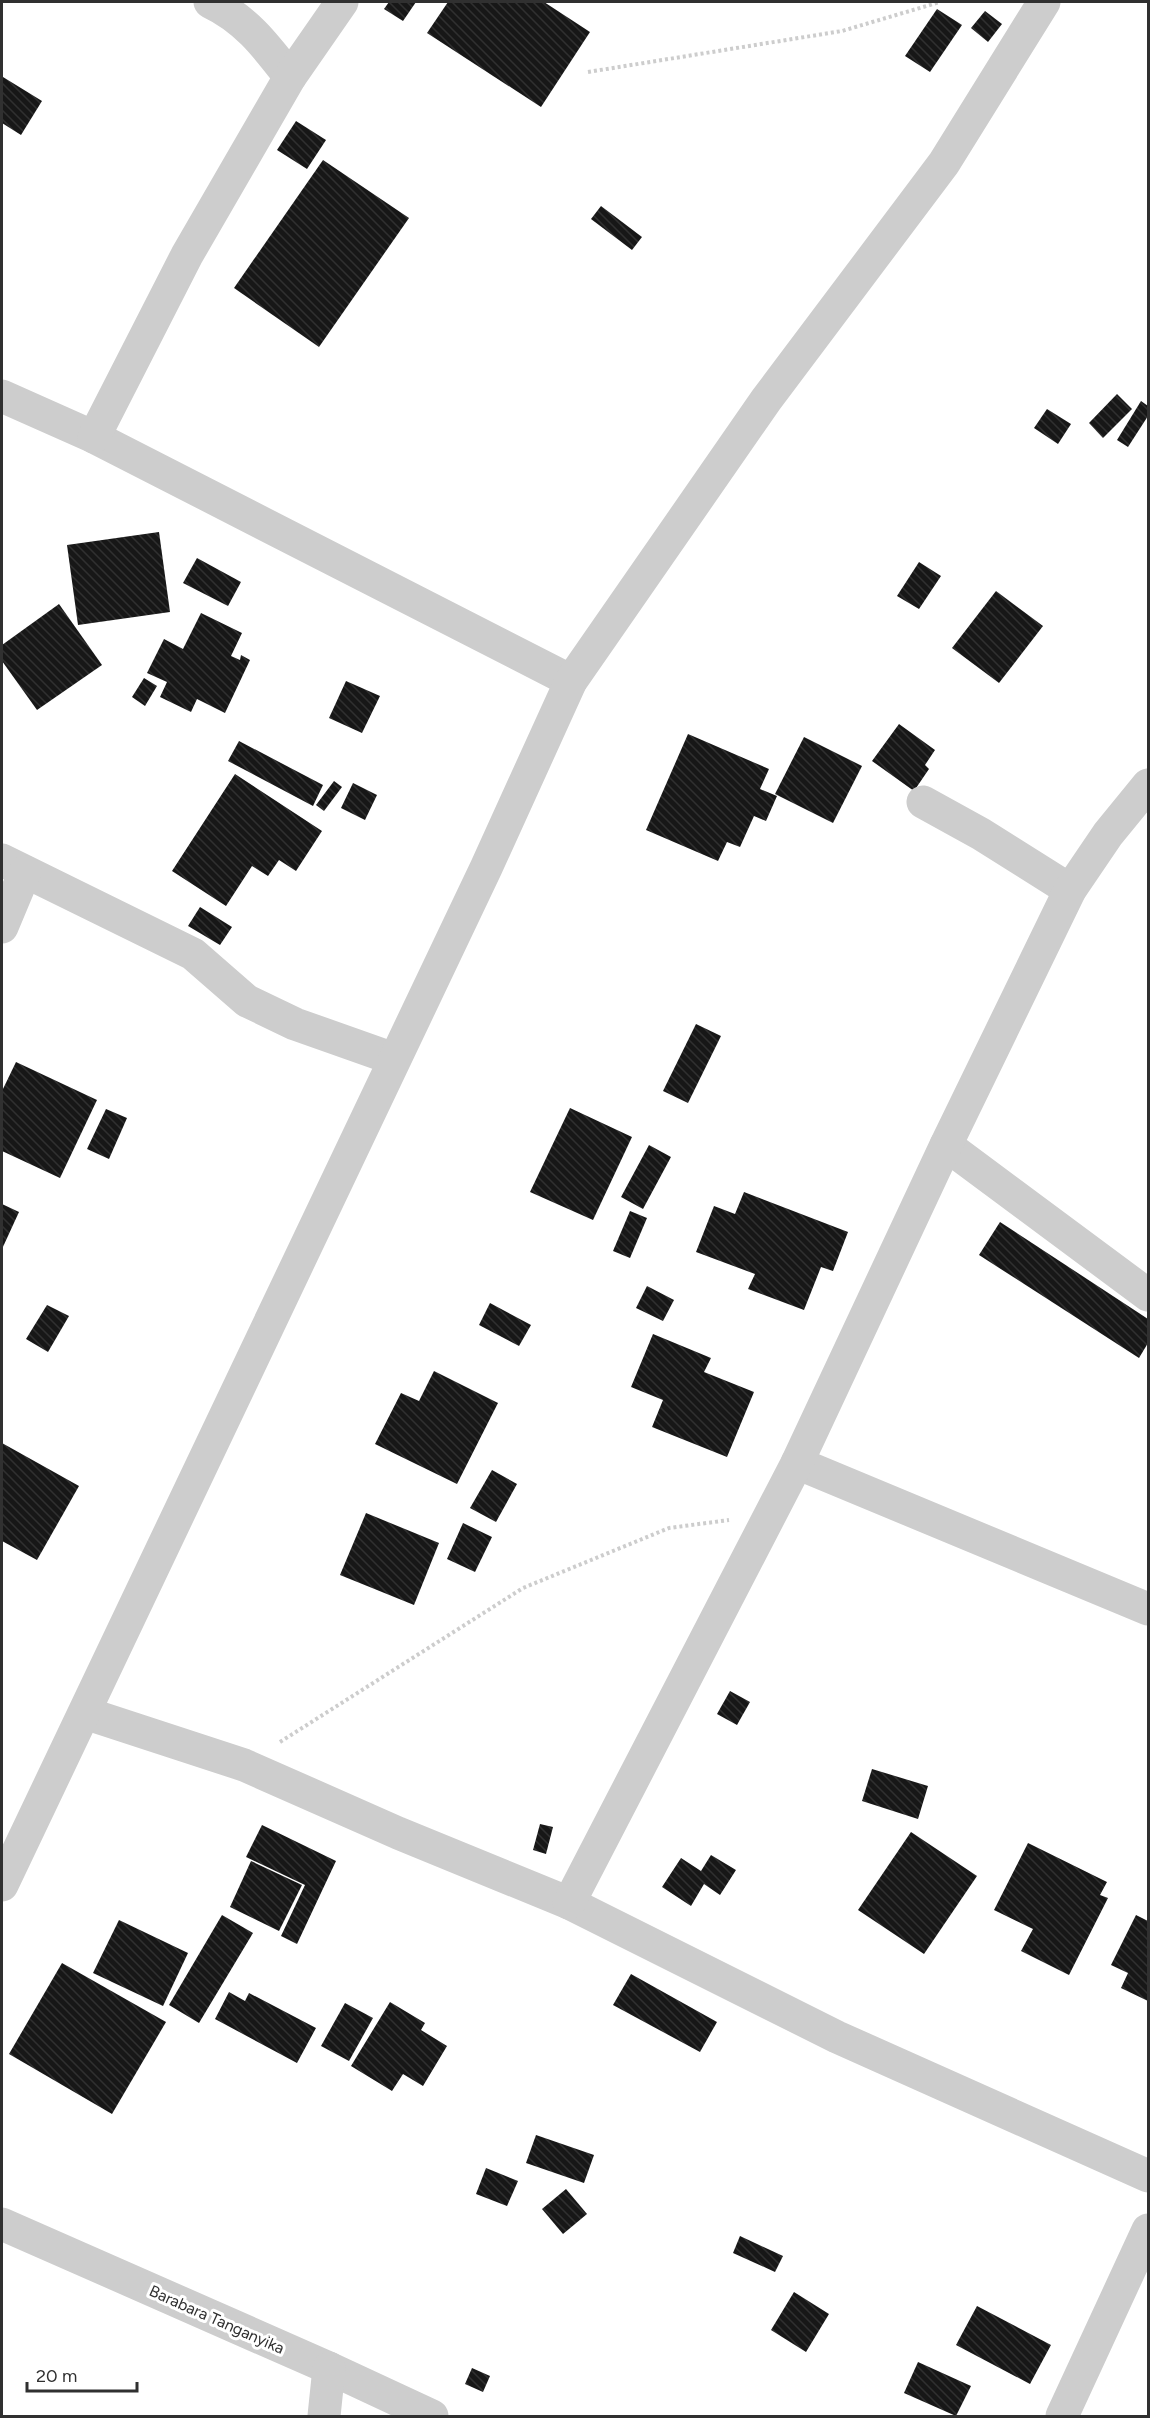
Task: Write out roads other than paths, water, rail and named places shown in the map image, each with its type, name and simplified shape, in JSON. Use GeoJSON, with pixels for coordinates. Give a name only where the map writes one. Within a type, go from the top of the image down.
{"type":"FeatureCollection","features":[{"type":"Feature","properties":{"kind":"street"},"geometry":{"type":"LineString","coordinates":[[210,2],[253,30],[290,77]]}},
{"type":"Feature","properties":{"kind":"street"},"geometry":{"type":"LineString","coordinates":[[94,437],[187,255],[290,77],[342,2]]}},
{"type":"Feature","properties":{"kind":"street"},"geometry":{"type":"LineString","coordinates":[[2,1885],[486,868],[571,681],[766,400],[944,163],[1044,2]]}},
{"type":"Feature","properties":{"kind":"street"},"geometry":{"type":"LineString","coordinates":[[2,396],[94,437],[571,681]]}},
{"type":"Feature","properties":{"kind":"street"},"geometry":{"type":"LineString","coordinates":[[569,1903],[797,1463],[946,1146],[1070,890],[1108,834],[1149,785]]}},
{"type":"Feature","properties":{"kind":"street"},"geometry":{"type":"LineString","coordinates":[[923,802],[981,834],[1070,890]]}},
{"type":"Feature","properties":{"kind":"street"},"geometry":{"type":"LineString","coordinates":[[2,927],[13,866],[193,954],[247,1000],[295,1024],[394,1059]]}},
{"type":"Feature","properties":{"kind":"street"},"geometry":{"type":"LineString","coordinates":[[946,1146],[1149,1295]]}},
{"type":"Feature","properties":{"kind":"street"},"geometry":{"type":"LineString","coordinates":[[797,1463],[1149,1609]]}},
{"type":"Feature","properties":{"kind":"street"},"geometry":{"type":"LineString","coordinates":[[85,1713],[244,1765],[398,1833],[569,1903],[837,2037],[1149,2176]]}},
{"type":"Feature","properties":{"kind":"street","name":"Barabara Tanganyika"},"geometry":{"type":"LineString","coordinates":[[2,2224],[329,2368],[432,2416]]}},
{"type":"Feature","properties":{"kind":"street"},"geometry":{"type":"LineString","coordinates":[[1062,2416],[1149,2229]]}},
{"type":"Feature","properties":{"kind":"street"},"geometry":{"type":"LineString","coordinates":[[324,2416],[329,2368]]}}]}
